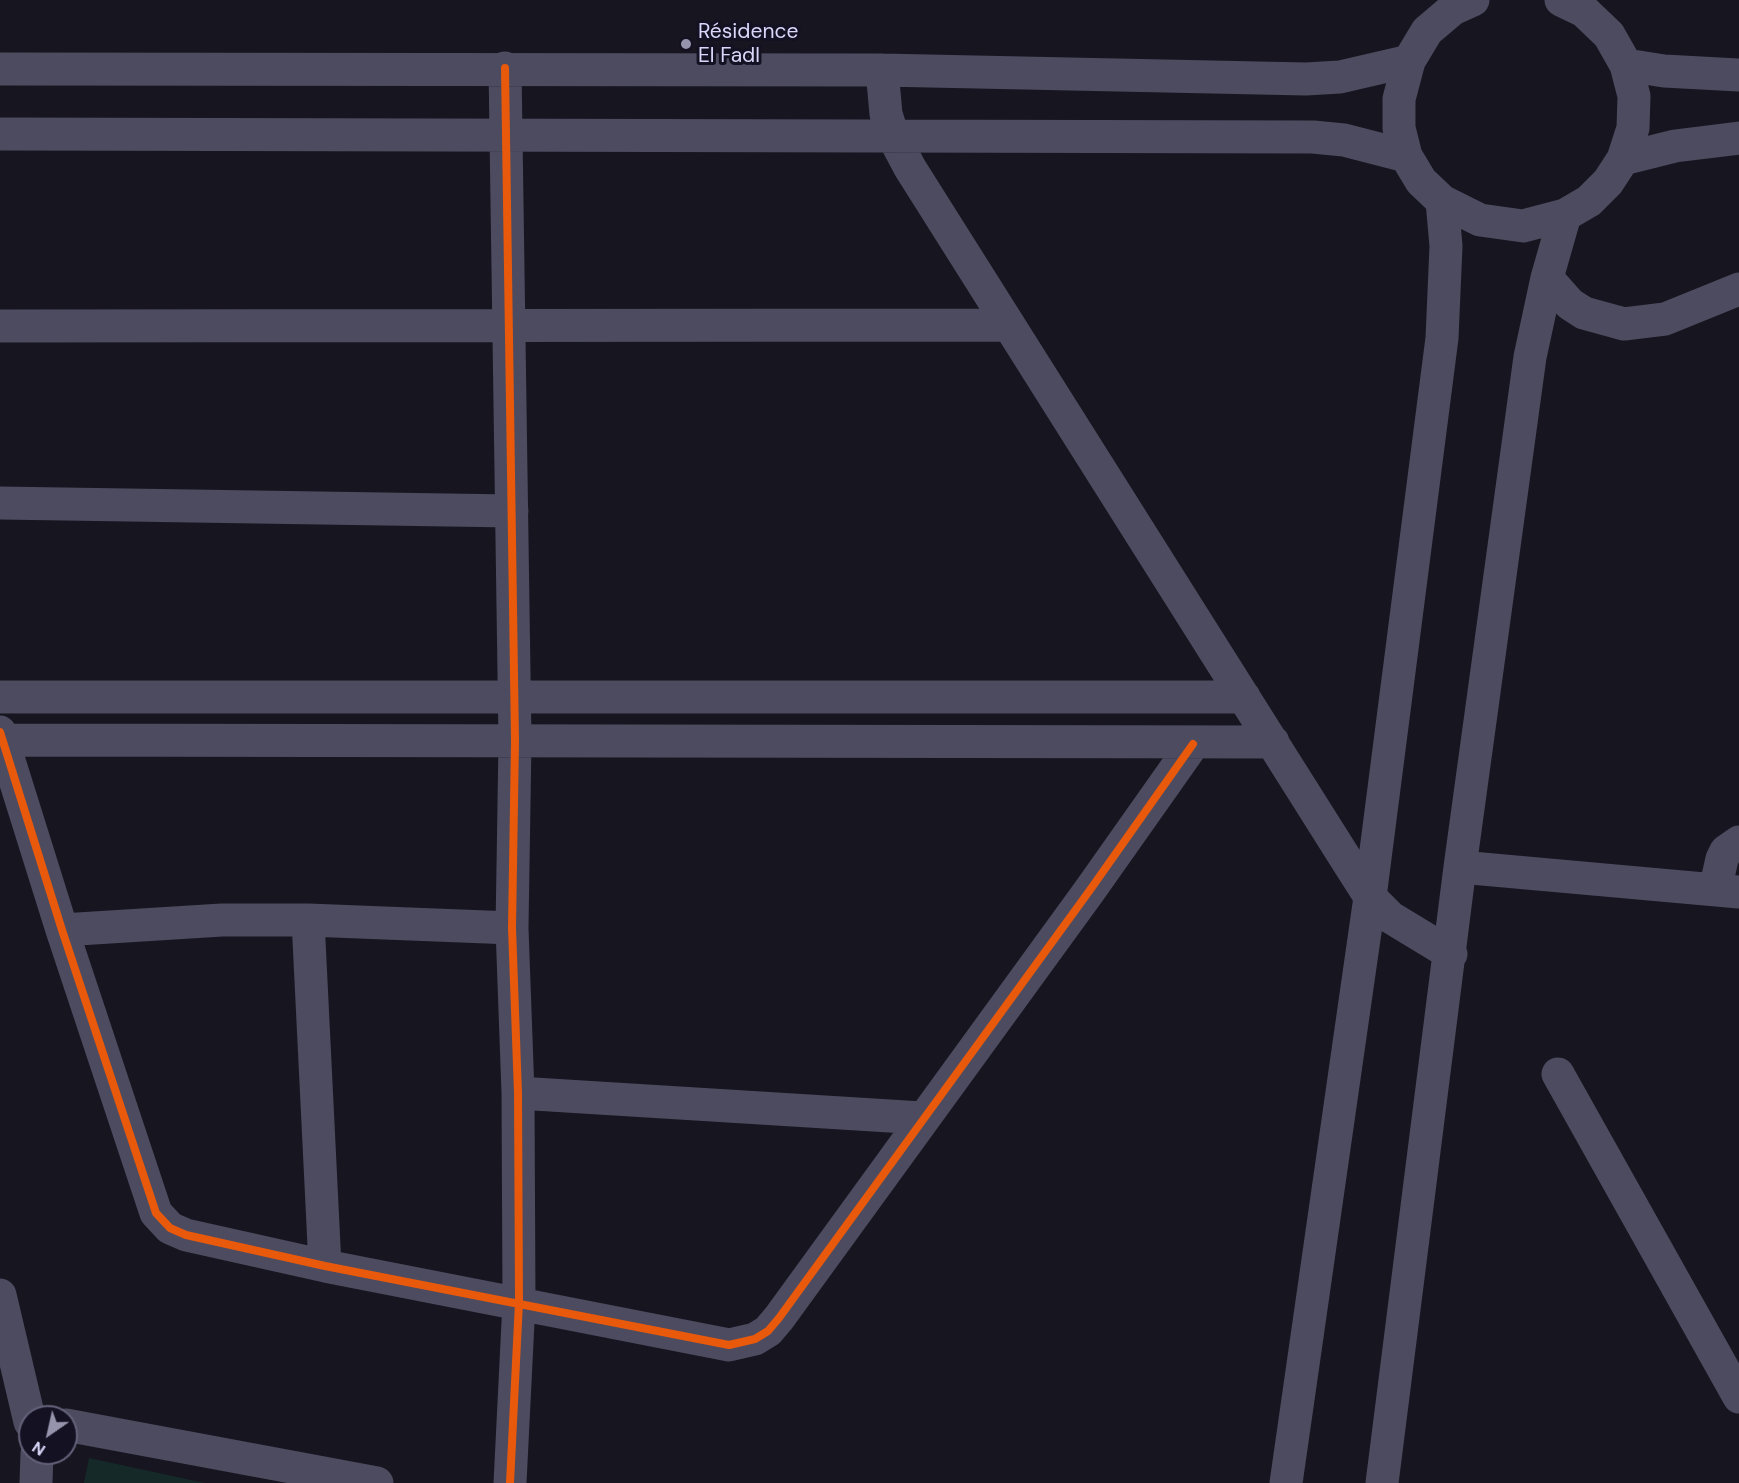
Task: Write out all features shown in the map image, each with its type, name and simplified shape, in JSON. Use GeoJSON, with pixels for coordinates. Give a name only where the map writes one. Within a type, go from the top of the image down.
{"type":"FeatureCollection","features":[{"type":"Feature","properties":{"kind":"street"},"geometry":{"type":"LineString","coordinates":[[1473,0],[1453,9],[1427,32],[1409,61],[1399,99],[1399,128],[1406,156],[1421,181],[1442,201],[1480,220],[1523,226],[1565,215],[1588,201],[1608,182],[1623,159],[1633,128],[1634,96],[1626,65],[1609,35],[1584,11],[1561,0]]}},
{"type":"Feature","properties":{"kind":"street"},"geometry":{"type":"LineString","coordinates":[[0,69],[882,69],[1306,79],[1340,78],[1409,61]]}},
{"type":"Feature","properties":{"kind":"street"},"geometry":{"type":"LineString","coordinates":[[1626,65],[1673,72],[1739,75]]}},
{"type":"Feature","properties":{"kind":"street"},"geometry":{"type":"LineString","coordinates":[[505,68],[515,741],[512,928],[518,1093],[519,1302],[510,1483]]}},
{"type":"Feature","properties":{"kind":"street"},"geometry":{"type":"LineString","coordinates":[[882,69],[884,103],[893,136],[916,178],[1370,897],[1390,917],[1451,954]]}},
{"type":"Feature","properties":{"kind":"street"},"geometry":{"type":"LineString","coordinates":[[0,134],[1313,137],[1344,140],[1406,156]]}},
{"type":"Feature","properties":{"kind":"street"},"geometry":{"type":"LineString","coordinates":[[1623,159],[1675,146],[1739,138]]}},
{"type":"Feature","properties":{"kind":"street"},"geometry":{"type":"LineString","coordinates":[[1286,1483],[1370,897],[1442,338],[1446,246],[1442,201]]}},
{"type":"Feature","properties":{"kind":"street"},"geometry":{"type":"LineString","coordinates":[[1382,1483],[1461,867],[1530,357],[1547,278],[1565,215]]}},
{"type":"Feature","properties":{"kind":"street"},"geometry":{"type":"LineString","coordinates":[[1547,278],[1570,304],[1584,313],[1624,324],[1665,319],[1739,289]]}},
{"type":"Feature","properties":{"kind":"street"},"geometry":{"type":"LineString","coordinates":[[0,326],[1008,325]]}},
{"type":"Feature","properties":{"kind":"street"},"geometry":{"type":"LineString","coordinates":[[0,503],[512,512]]}},
{"type":"Feature","properties":{"kind":"street"},"geometry":{"type":"LineString","coordinates":[[0,697],[513,695],[1244,697]]}},
{"type":"Feature","properties":{"kind":"street"},"geometry":{"type":"LineString","coordinates":[[784,696],[789,740]]}},
{"type":"Feature","properties":{"kind":"street"},"geometry":{"type":"LineString","coordinates":[[1193,744],[1090,890],[922,1118],[779,1318],[768,1331],[755,1339],[729,1345],[519,1302],[325,1266],[186,1235],[177,1232],[163,1222],[156,1213],[1,737],[1193,744],[1273,742]]}},
{"type":"Feature","properties":{"kind":"street"},"geometry":{"type":"LineString","coordinates":[[1461,867],[1727,891],[1722,859],[1726,851],[1739,842]]}},
{"type":"Feature","properties":{"kind":"street"},"geometry":{"type":"LineString","coordinates":[[62,930],[222,920],[308,920],[512,928]]}},
{"type":"Feature","properties":{"kind":"street"},"geometry":{"type":"LineString","coordinates":[[308,920],[325,1266]]}},
{"type":"Feature","properties":{"kind":"street"},"geometry":{"type":"LineString","coordinates":[[1558,1074],[1739,1397]]}},
{"type":"Feature","properties":{"kind":"street"},"geometry":{"type":"LineString","coordinates":[[518,1093],[922,1118]]}},
{"type":"Feature","properties":{"kind":"street"},"geometry":{"type":"LineString","coordinates":[[0,1295],[16,1356],[10,1391],[20,1405]]}},
{"type":"Feature","properties":{"kind":"street"},"geometry":{"type":"LineString","coordinates":[[78,1427],[377,1483]]}},
{"type":"Feature","properties":{"kind":"street"},"geometry":{"type":"LineString","coordinates":[[36,1483],[37,1465]]}},
{"type":"Feature","properties":{"kind":"green space"},"geometry":{"type":"Polygon","coordinates":[[[89,1458],[205,1483],[84,1483],[89,1458]]]}},
{"type":"Feature","properties":{"kind":"cycle path"},"geometry":{"type":"LineString","coordinates":[[505,68],[515,741],[512,928],[518,1093],[519,1302],[510,1483]]}},
{"type":"Feature","properties":{"kind":"cycle path"},"geometry":{"type":"LineString","coordinates":[[0,732],[62,930],[156,1213],[170,1228],[186,1235],[325,1266],[729,1345],[755,1339],[768,1331],[779,1318],[1090,890],[1193,744]]}},
{"type":"Feature","properties":{"kind":"place","name":"Résidence El Fadl"},"geometry":{"type":"Point","coordinates":[686,44]}}]}
